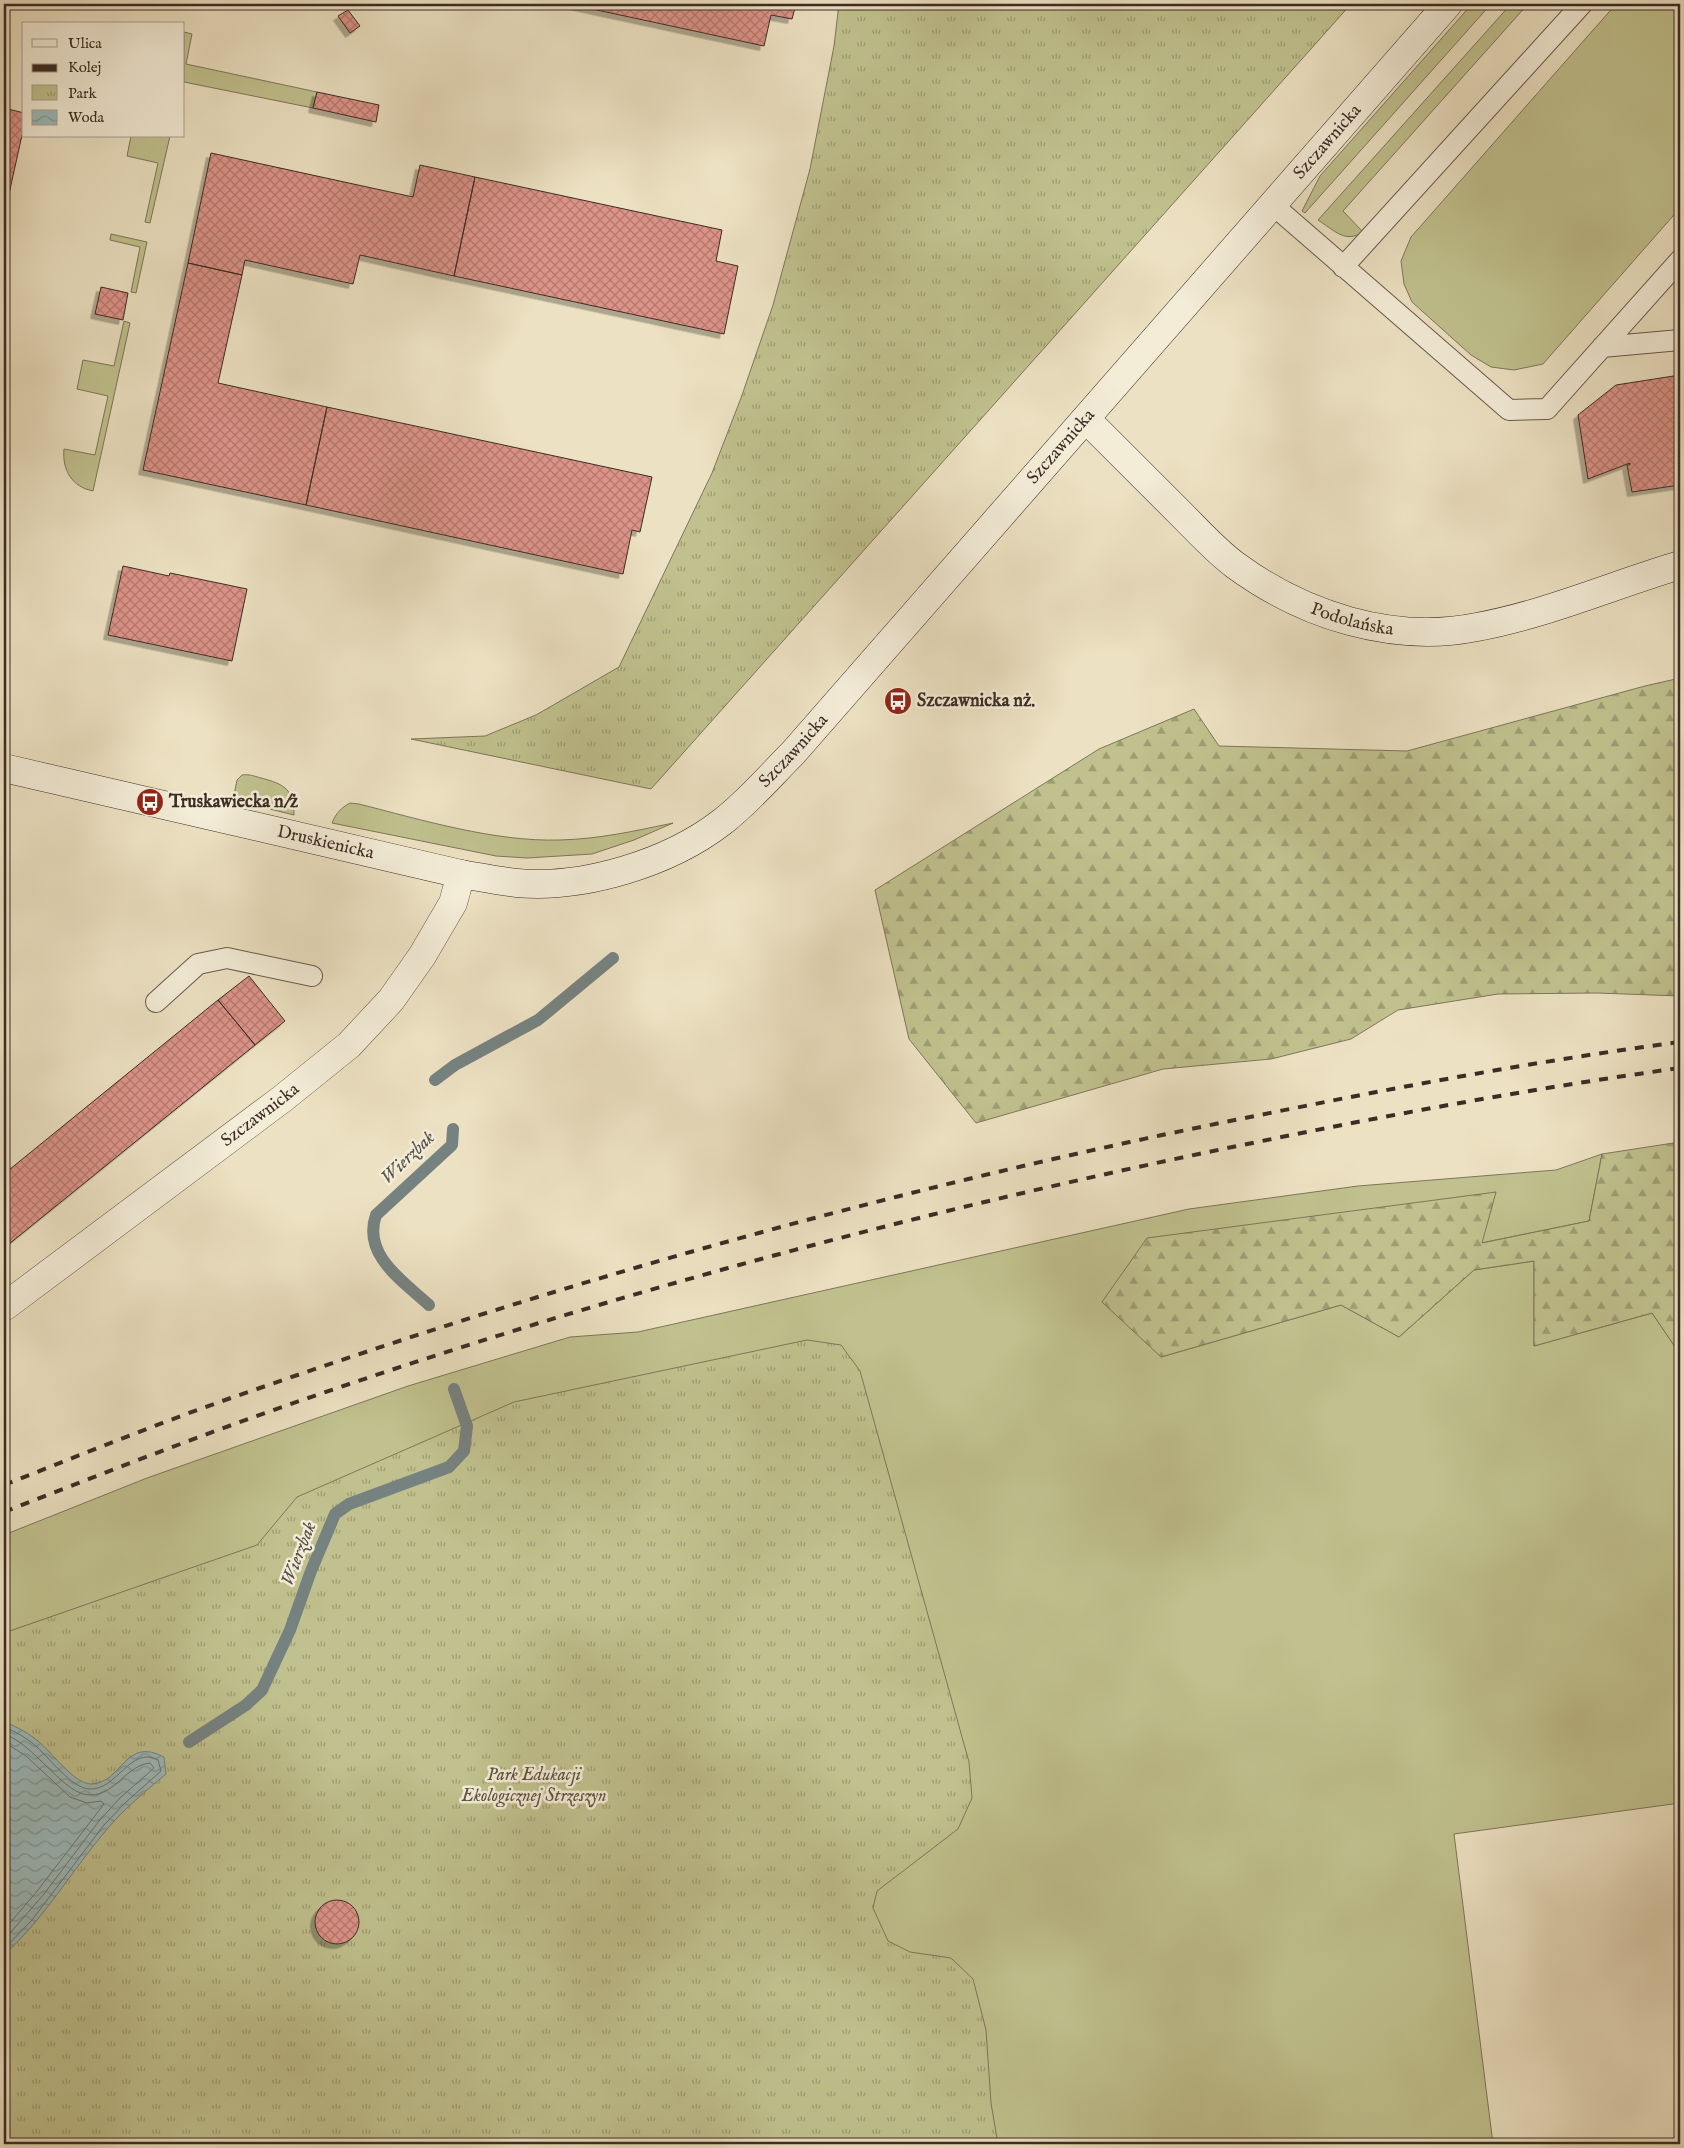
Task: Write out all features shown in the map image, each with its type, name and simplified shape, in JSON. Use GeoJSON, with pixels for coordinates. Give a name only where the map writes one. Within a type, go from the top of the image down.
{"type":"FeatureCollection","features":[{"type":"Feature","properties":{"kind":"street","name":"Szczawnicka"},"geometry":{"type":"LineString","coordinates":[[650,862],[699,838],[722,822],[799,746],[1448,4]]}},
{"type":"Feature","properties":{"kind":"street","name":"Podolańska"},"geometry":{"type":"LineString","coordinates":[[1086,419],[1233,564],[1294,602],[1358,624],[1400,630],[1445,631],[1476,628],[1514,619],[1680,565]]}},
{"type":"Feature","properties":{"kind":"street","name":"Druskienicka"},"geometry":{"type":"LineString","coordinates":[[4,768],[461,874],[518,883],[560,882],[623,871],[650,862]]}},
{"type":"Feature","properties":{"kind":"street","name":"Szczawnicka"},"geometry":{"type":"LineString","coordinates":[[4,1307],[282,1099],[349,1045],[391,1000],[422,956],[453,903],[461,874]]}},
{"type":"Feature","properties":{"kind":"lane"},"geometry":{"type":"LineString","coordinates":[[1343,267],[1582,4]]}},
{"type":"Feature","properties":{"kind":"lane"},"geometry":{"type":"LineString","coordinates":[[1273,205],[1509,410],[1547,409],[1680,260]]}},
{"type":"Feature","properties":{"kind":"lane"},"geometry":{"type":"LineString","coordinates":[[1602,347],[1680,340]]}},
{"type":"Feature","properties":{"kind":"lane"},"geometry":{"type":"LineString","coordinates":[[156,1002],[198,964],[227,958],[312,976]]}},
{"type":"Feature","properties":{"kind":"green space"},"geometry":{"type":"Polygon","coordinates":[[[839,4],[1351,4],[651,789],[411,739],[485,736],[536,715],[619,667],[712,473],[741,398],[773,305],[810,169],[834,46],[839,4]]]}},
{"type":"Feature","properties":{"kind":"green space"},"geometry":{"type":"Polygon","coordinates":[[[1472,4],[1491,4],[1305,213],[1302,211],[1320,176],[1472,4]]]}},
{"type":"Feature","properties":{"kind":"green space"},"geometry":{"type":"Polygon","coordinates":[[[1511,4],[1528,4],[1343,211],[1363,232],[1351,237],[1345,236],[1318,220],[1511,4]]]}},
{"type":"Feature","properties":{"kind":"green space"},"geometry":{"type":"Polygon","coordinates":[[[1616,4],[1680,4],[1680,208],[1543,364],[1514,370],[1491,367],[1471,355],[1412,302],[1404,284],[1401,261],[1411,237],[1616,4]]]}},
{"type":"Feature","properties":{"kind":"green space"},"geometry":{"type":"Polygon","coordinates":[[[185,32],[192,34],[186,64],[317,92],[313,108],[185,82],[185,32]]]}},
{"type":"Feature","properties":{"kind":"green space"},"geometry":{"type":"Polygon","coordinates":[[[131,138],[170,138],[150,223],[145,222],[158,163],[127,156],[131,138]]]}},
{"type":"Feature","properties":{"kind":"green space"},"geometry":{"type":"Polygon","coordinates":[[[111,234],[147,242],[136,293],[131,292],[140,247],[110,240],[111,234]]]}},
{"type":"Feature","properties":{"kind":"green space"},"geometry":{"type":"Polygon","coordinates":[[[124,321],[130,323],[93,491],[79,486],[70,476],[65,464],[64,449],[95,455],[108,396],[77,389],[83,360],[114,366],[124,321]]]}},
{"type":"Feature","properties":{"kind":"green space"},"geometry":{"type":"Polygon","coordinates":[[[1680,678],[1680,996],[1597,993],[1498,994],[1398,1010],[1351,1039],[1271,1059],[1163,1069],[976,1123],[909,1039],[875,890],[1099,749],[1194,709],[1219,746],[1407,751],[1680,678]]]}},
{"type":"Feature","properties":{"kind":"green space"},"geometry":{"type":"Polygon","coordinates":[[[242,775],[251,775],[282,785],[290,793],[294,806],[294,815],[233,800],[237,780],[242,775]]]}},
{"type":"Feature","properties":{"kind":"green space"},"geometry":{"type":"Polygon","coordinates":[[[350,803],[484,834],[535,840],[589,838],[673,823],[634,840],[592,854],[527,858],[496,856],[332,823],[339,811],[350,803]]]}},
{"type":"Feature","properties":{"kind":"green space"},"geometry":{"type":"Polygon","coordinates":[[[1680,1142],[1680,1354],[1652,1313],[1534,1346],[1534,1261],[1474,1270],[1399,1337],[1341,1305],[1161,1357],[1102,1302],[1147,1238],[1496,1192],[1482,1243],[1589,1221],[1602,1154],[1680,1142]]]}},
{"type":"Feature","properties":{"kind":"green space"},"geometry":{"type":"Polygon","coordinates":[[[1602,1154],[1589,1221],[1481,1243],[1495,1192],[1161,1357],[1341,1305],[1399,1337],[1474,1270],[1534,1261],[1534,1346],[1652,1313],[1680,1354],[1680,1803],[1454,1834],[1493,2144],[875,2144],[4,2006],[4,1535],[147,1478],[408,1386],[570,1337],[638,1332],[1189,1209],[1358,1186],[1556,1170],[1602,1154]]]}},
{"type":"Feature","properties":{"kind":"green space","name":"Park Edukacji Ekologicznej Strzeszyn"},"geometry":{"type":"Polygon","coordinates":[[[807,1340],[841,1345],[860,1371],[969,1762],[972,1798],[958,1829],[877,1891],[873,1908],[888,1941],[910,1952],[951,1958],[973,1979],[986,2030],[991,2103],[998,2144],[4,2144],[4,1633],[257,1545],[297,1497],[514,1402],[807,1340]]]}},
{"type":"Feature","properties":{"kind":"water"},"geometry":{"type":"Polygon","coordinates":[[[4,1722],[34,1738],[70,1773],[84,1783],[102,1782],[132,1756],[140,1752],[151,1752],[164,1757],[166,1774],[115,1821],[95,1844],[45,1910],[19,1941],[4,1955],[4,1722]]]}},
{"type":"Feature","properties":{"kind":"building"},"geometry":{"type":"Polygon","coordinates":[[[569,4],[796,4],[792,19],[771,15],[764,46],[569,4]]]}},
{"type":"Feature","properties":{"kind":"building"},"geometry":{"type":"Polygon","coordinates":[[[348,10],[360,26],[350,33],[338,16],[348,10]]]}},
{"type":"Feature","properties":{"kind":"building"},"geometry":{"type":"Polygon","coordinates":[[[317,92],[379,105],[376,122],[313,108],[317,92]]]}},
{"type":"Feature","properties":{"kind":"building"},"geometry":{"type":"Polygon","coordinates":[[[4,108],[22,112],[22,135],[5,212],[4,108]]]}},
{"type":"Feature","properties":{"kind":"building"},"geometry":{"type":"Polygon","coordinates":[[[211,153],[413,197],[420,165],[475,177],[454,276],[360,255],[353,284],[245,260],[242,275],[188,263],[211,153]]]}},
{"type":"Feature","properties":{"kind":"building"},"geometry":{"type":"Polygon","coordinates":[[[475,177],[722,230],[716,261],[738,266],[724,334],[454,276],[475,177]]]}},
{"type":"Feature","properties":{"kind":"building"},"geometry":{"type":"Polygon","coordinates":[[[188,263],[242,275],[218,383],[327,407],[306,505],[143,470],[188,263]]]}},
{"type":"Feature","properties":{"kind":"building"},"geometry":{"type":"Polygon","coordinates":[[[101,287],[128,293],[123,320],[95,314],[101,287]]]}},
{"type":"Feature","properties":{"kind":"building"},"geometry":{"type":"Polygon","coordinates":[[[1680,375],[1680,485],[1632,492],[1627,465],[1630,465],[1630,463],[1588,479],[1578,415],[1616,385],[1680,375]]]}},
{"type":"Feature","properties":{"kind":"building"},"geometry":{"type":"Polygon","coordinates":[[[327,407],[652,477],[640,532],[632,530],[623,574],[306,505],[327,407]]]}},
{"type":"Feature","properties":{"kind":"building"},"geometry":{"type":"Polygon","coordinates":[[[123,566],[169,576],[170,573],[247,589],[232,661],[108,635],[123,566]]]}},
{"type":"Feature","properties":{"kind":"building"},"geometry":{"type":"Polygon","coordinates":[[[249,976],[285,1021],[255,1045],[218,1000],[249,976]]]}},
{"type":"Feature","properties":{"kind":"building"},"geometry":{"type":"Polygon","coordinates":[[[218,1000],[255,1045],[9,1244],[4,1238],[4,1174],[218,1000]]]}},
{"type":"Feature","properties":{"kind":"building"},"geometry":{"type":"Polygon","coordinates":[[[337,1900],[349,1904],[355,1910],[359,1922],[355,1934],[349,1940],[337,1944],[325,1940],[319,1934],[315,1922],[319,1910],[325,1904],[337,1900]]]}},
{"type":"Feature","properties":{"kind":"waterway","name":"Wierzbak"},"geometry":{"type":"LineString","coordinates":[[435,1080],[455,1065],[538,1020],[613,958]]}},
{"type":"Feature","properties":{"kind":"waterway","name":"Wierzbak"},"geometry":{"type":"LineString","coordinates":[[429,1305],[397,1277],[388,1266],[380,1255],[375,1243],[373,1229],[376,1215],[452,1145],[453,1129]]}},
{"type":"Feature","properties":{"kind":"waterway","name":"Wierzbak"},"geometry":{"type":"LineString","coordinates":[[189,1742],[246,1705],[262,1690],[290,1630],[311,1571],[335,1514],[349,1504],[449,1467],[464,1451],[467,1426],[454,1389]]}},
{"type":"Feature","properties":{"kind":"railway"},"geometry":{"type":"LineString","coordinates":[[4,1485],[257,1389],[501,1308],[625,1271],[873,1203],[1124,1143],[1304,1106],[1518,1066],[1680,1042]]}},
{"type":"Feature","properties":{"kind":"railway"},"geometry":{"type":"LineString","coordinates":[[4,1512],[232,1425],[388,1371],[512,1331],[762,1259],[1013,1195],[1267,1140],[1473,1101],[1680,1068]]}},
{"type":"Feature","properties":{"kind":"place","name":"Szczawnicka nż."},"geometry":{"type":"Point","coordinates":[898,701]}},
{"type":"Feature","properties":{"kind":"place","name":"Truskawiecka n/ż"},"geometry":{"type":"Point","coordinates":[150,802]}}]}
